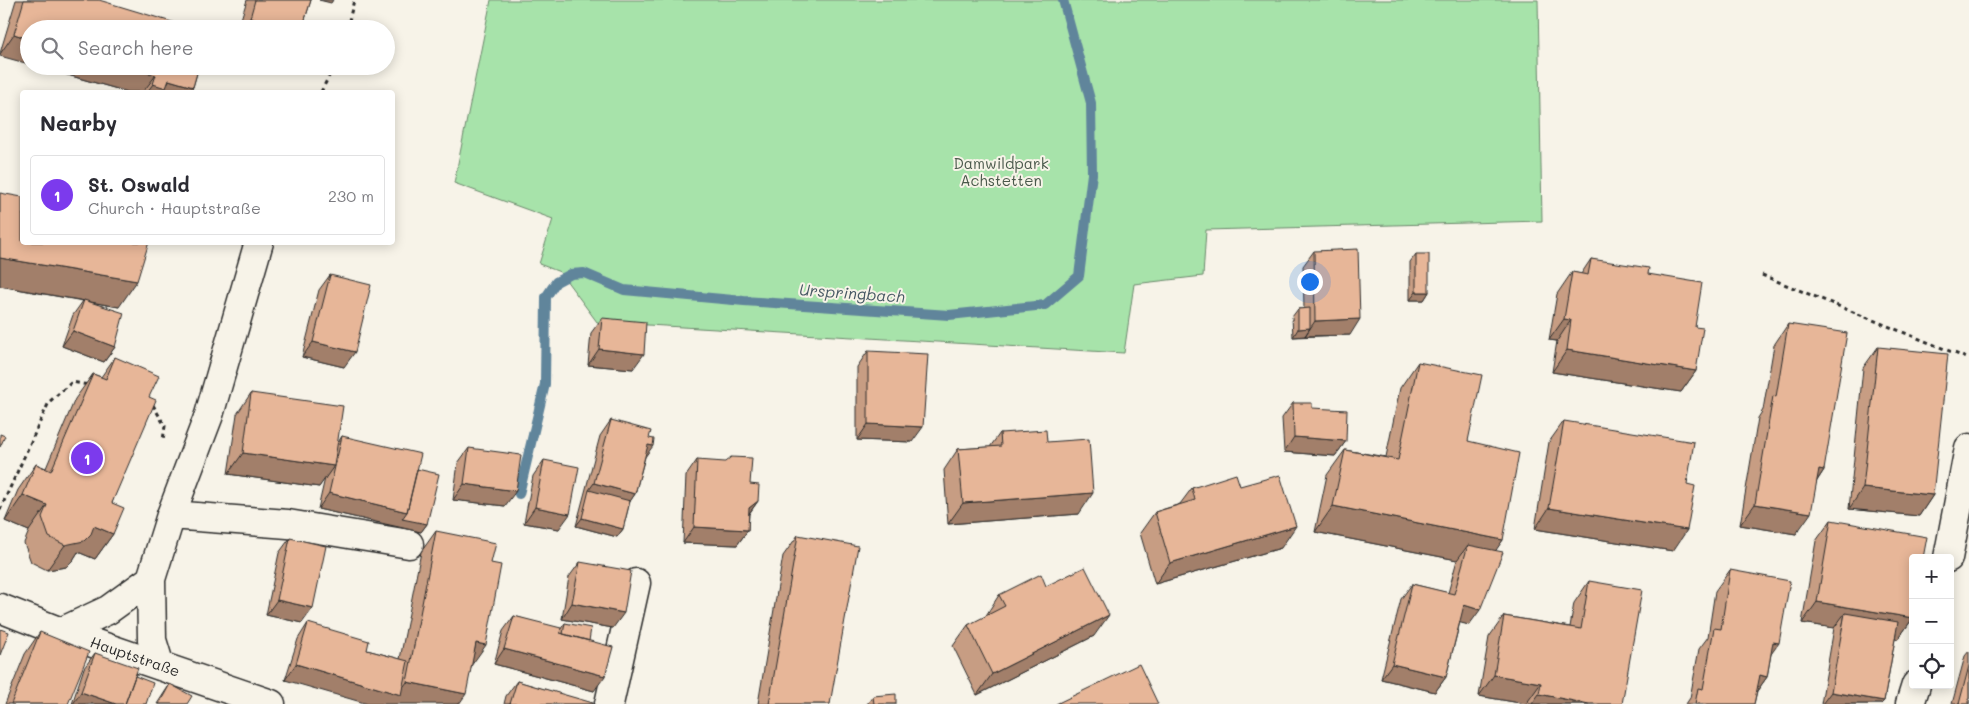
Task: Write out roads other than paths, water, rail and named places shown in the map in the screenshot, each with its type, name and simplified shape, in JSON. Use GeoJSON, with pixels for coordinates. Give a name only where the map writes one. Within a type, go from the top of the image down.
{"type":"FeatureCollection","features":[{"type":"Feature","properties":{"kind":"street"},"geometry":{"type":"LineString","coordinates":[[160,666],[152,640],[151,579],[171,515],[209,415],[258,245]]}},
{"type":"Feature","properties":{"kind":"street"},"geometry":{"type":"LineString","coordinates":[[1949,554],[1969,448]]}},
{"type":"Feature","properties":{"kind":"street"},"geometry":{"type":"LineString","coordinates":[[171,515],[288,524],[409,544]]}},
{"type":"Feature","properties":{"kind":"street"},"geometry":{"type":"LineString","coordinates":[[62,632],[108,610],[151,579]]}},
{"type":"Feature","properties":{"kind":"street"},"geometry":{"type":"LineString","coordinates":[[608,704],[636,583]]}},
{"type":"Feature","properties":{"kind":"street","name":"Hauptstraße"},"geometry":{"type":"LineString","coordinates":[[0,608],[62,632],[271,704]]}},
{"type":"Feature","properties":{"kind":"street"},"geometry":{"type":"LineString","coordinates":[[1910,704],[1915,689]]}},
{"type":"Feature","properties":{"kind":"waterway","name":"Urspringbach"},"geometry":{"type":"LineString","coordinates":[[519,494],[545,384],[546,297],[556,282],[571,274],[584,273],[624,290],[744,301],[949,315],[1045,305],[1079,276],[1092,174],[1091,103],[1063,0]]}},
{"type":"Feature","properties":{"kind":"place","name":"St. Oswald"},"geometry":{"type":"Point","coordinates":[87,458]}},
{"type":"Feature","properties":{"kind":"park label","name":"Damwildpark Achstetten"},"geometry":{"type":"Point","coordinates":[1001,172]}}]}
